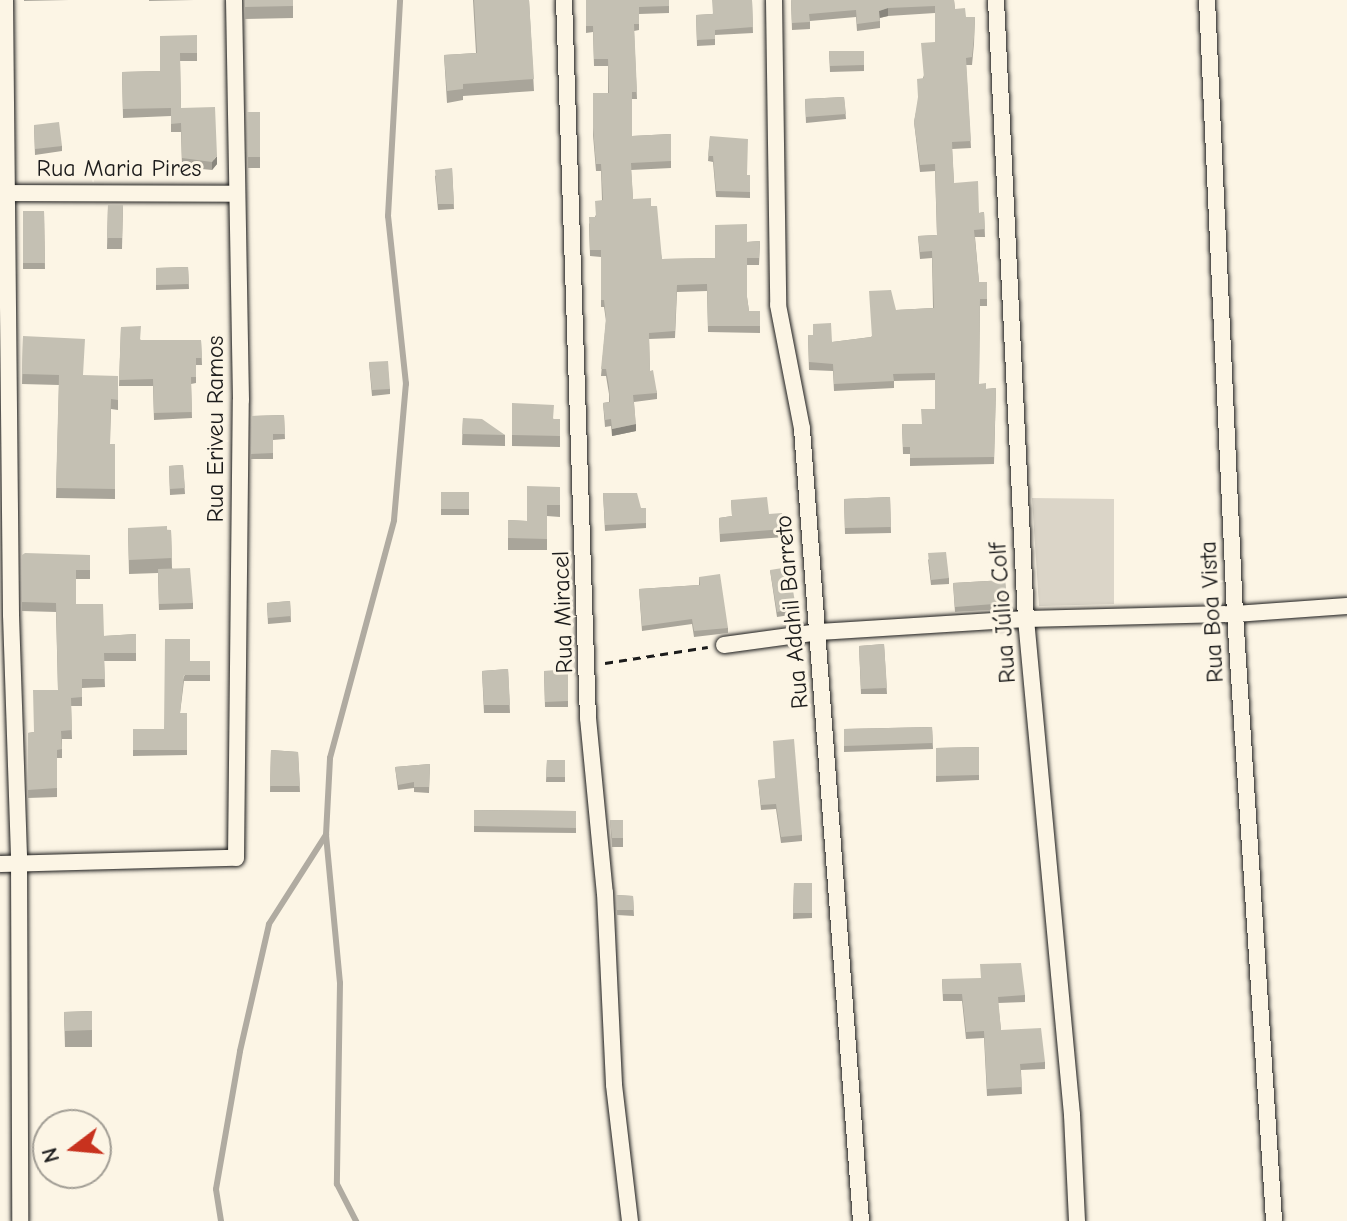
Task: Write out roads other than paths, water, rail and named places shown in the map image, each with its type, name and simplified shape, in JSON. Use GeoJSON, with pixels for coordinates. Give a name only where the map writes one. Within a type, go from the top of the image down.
{"type":"FeatureCollection","features":[{"type":"Feature","properties":{"kind":"street"},"geometry":{"type":"LineString","coordinates":[[5,0],[4,192],[11,615],[19,864],[20,1221]]}},
{"type":"Feature","properties":{"kind":"street","name":"Rua Eriveu Ramos"},"geometry":{"type":"LineString","coordinates":[[19,864],[236,858],[241,400],[234,0]]}},
{"type":"Feature","properties":{"kind":"street","name":"Rua Miracel"},"geometry":{"type":"LineString","coordinates":[[564,0],[589,665],[588,718],[605,893],[614,1085],[630,1221]]}},
{"type":"Feature","properties":{"kind":"street","name":"Rua Adahil Barreto"},"geometry":{"type":"LineString","coordinates":[[774,0],[778,305],[802,429],[861,1221]]}},
{"type":"Feature","properties":{"kind":"street","name":"Rua Júlio Colf"},"geometry":{"type":"LineString","coordinates":[[996,0],[1026,619],[1072,1115],[1077,1221]]}},
{"type":"Feature","properties":{"kind":"street","name":"Rua Boa Vista"},"geometry":{"type":"LineString","coordinates":[[1207,0],[1235,614],[1274,1221]]}},
{"type":"Feature","properties":{"kind":"street","name":"Rua Maria Pires"},"geometry":{"type":"LineString","coordinates":[[4,192],[237,194]]}},
{"type":"Feature","properties":{"kind":"street"},"geometry":{"type":"LineString","coordinates":[[724,645],[819,632],[1026,619],[1235,614],[1347,606]]}},
{"type":"Feature","properties":{"kind":"street"},"geometry":{"type":"LineString","coordinates":[[0,864],[19,864]]}},
{"type":"Feature","properties":{"kind":"waterway"},"geometry":{"type":"LineString","coordinates":[[221,1221],[216,1189],[240,1051],[269,924],[326,835],[330,758],[394,520],[406,384],[388,216],[400,0]]}},
{"type":"Feature","properties":{"kind":"waterway"},"geometry":{"type":"LineString","coordinates":[[326,835],[340,983],[337,1184],[356,1221]]}}]}
